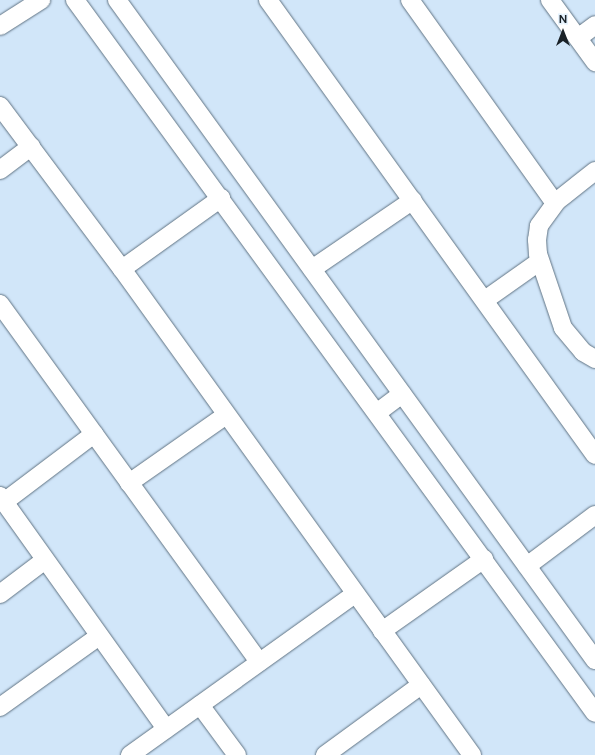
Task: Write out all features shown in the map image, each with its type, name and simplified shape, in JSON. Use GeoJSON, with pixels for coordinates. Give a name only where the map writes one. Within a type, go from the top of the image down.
{"type":"FeatureCollection","features":[{"type":"Feature","properties":{"kind":"street"},"geometry":{"type":"LineString","coordinates":[[0,26],[40,0]]}},
{"type":"Feature","properties":{"kind":"street"},"geometry":{"type":"LineString","coordinates":[[75,0],[378,412],[595,713]]}},
{"type":"Feature","properties":{"kind":"street"},"geometry":{"type":"LineString","coordinates":[[117,0],[595,660]]}},
{"type":"Feature","properties":{"kind":"street"},"geometry":{"type":"LineString","coordinates":[[268,0],[595,455]]}},
{"type":"Feature","properties":{"kind":"street"},"geometry":{"type":"LineString","coordinates":[[410,0],[555,203]]}},
{"type":"Feature","properties":{"kind":"street"},"geometry":{"type":"LineString","coordinates":[[550,0],[595,62]]}},
{"type":"Feature","properties":{"kind":"street"},"geometry":{"type":"LineString","coordinates":[[578,38],[595,26]]}},
{"type":"Feature","properties":{"kind":"street"},"geometry":{"type":"LineString","coordinates":[[0,106],[122,269],[472,755]]}},
{"type":"Feature","properties":{"kind":"street"},"geometry":{"type":"LineString","coordinates":[[0,170],[31,147]]}},
{"type":"Feature","properties":{"kind":"street"},"geometry":{"type":"LineString","coordinates":[[595,171],[555,203],[539,226],[537,240],[540,261],[563,328],[578,347],[595,359]]}},
{"type":"Feature","properties":{"kind":"street"},"geometry":{"type":"LineString","coordinates":[[122,269],[221,198]]}},
{"type":"Feature","properties":{"kind":"street"},"geometry":{"type":"LineString","coordinates":[[312,269],[413,200]]}},
{"type":"Feature","properties":{"kind":"street"},"geometry":{"type":"LineString","coordinates":[[485,300],[540,261]]}},
{"type":"Feature","properties":{"kind":"street"},"geometry":{"type":"LineString","coordinates":[[0,304],[259,662]]}},
{"type":"Feature","properties":{"kind":"street"},"geometry":{"type":"LineString","coordinates":[[378,412],[402,394]]}},
{"type":"Feature","properties":{"kind":"street"},"geometry":{"type":"LineString","coordinates":[[129,483],[226,415]]}},
{"type":"Feature","properties":{"kind":"street"},"geometry":{"type":"LineString","coordinates":[[94,434],[2,499],[166,729]]}},
{"type":"Feature","properties":{"kind":"street"},"geometry":{"type":"LineString","coordinates":[[527,566],[595,515]]}},
{"type":"Feature","properties":{"kind":"street"},"geometry":{"type":"LineString","coordinates":[[382,631],[484,559]]}},
{"type":"Feature","properties":{"kind":"street"},"geometry":{"type":"LineString","coordinates":[[0,594],[45,560]]}},
{"type":"Feature","properties":{"kind":"street"},"geometry":{"type":"LineString","coordinates":[[130,755],[355,594]]}},
{"type":"Feature","properties":{"kind":"street"},"geometry":{"type":"LineString","coordinates":[[0,707],[99,636]]}},
{"type":"Feature","properties":{"kind":"street"},"geometry":{"type":"LineString","coordinates":[[325,755],[421,685]]}},
{"type":"Feature","properties":{"kind":"street"},"geometry":{"type":"LineString","coordinates":[[200,705],[237,755]]}}]}
